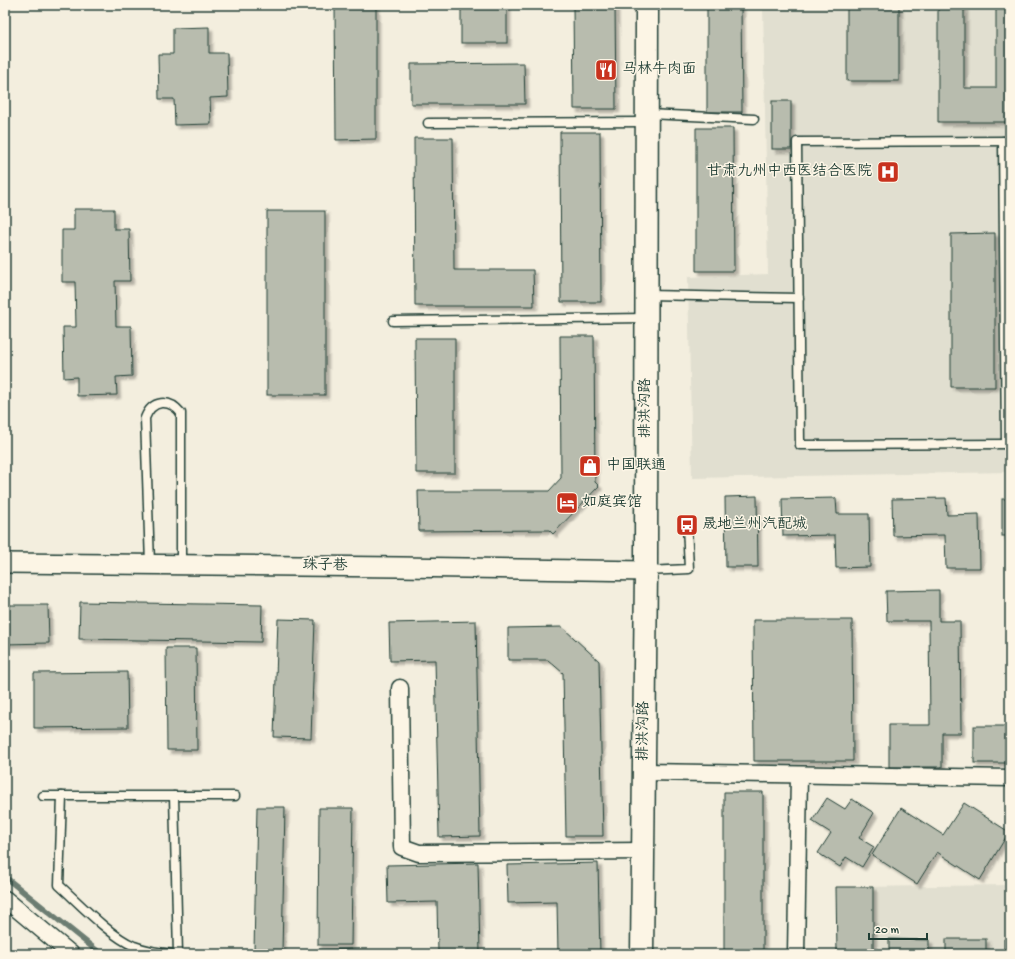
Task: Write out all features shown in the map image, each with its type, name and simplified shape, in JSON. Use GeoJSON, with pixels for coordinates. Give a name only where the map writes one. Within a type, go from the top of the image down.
{"type":"FeatureCollection","features":[{"type":"Feature","properties":{"kind":"main road","name":"排洪沟路"},"geometry":{"type":"LineString","coordinates":[[642,954],[646,571],[647,5]]}},
{"type":"Feature","properties":{"kind":"street","name":"珠子巷"},"geometry":{"type":"LineString","coordinates":[[5,563],[646,571]]}},
{"type":"Feature","properties":{"kind":"street"},"geometry":{"type":"LineString","coordinates":[[400,688],[402,847],[419,853],[643,851]]}},
{"type":"Feature","properties":{"kind":"street"},"geometry":{"type":"LineString","coordinates":[[644,772],[1010,778]]}},
{"type":"Feature","properties":{"kind":"street"},"geometry":{"type":"LineString","coordinates":[[796,954],[799,774]]}},
{"type":"Feature","properties":{"kind":"street"},"geometry":{"type":"LineString","coordinates":[[5,899],[71,954]]}},
{"type":"Feature","properties":{"kind":"lane"},"geometry":{"type":"LineString","coordinates":[[428,123],[647,118],[754,119]]}},
{"type":"Feature","properties":{"kind":"lane"},"geometry":{"type":"LineString","coordinates":[[1007,141],[1008,444],[800,445],[797,142],[1007,141]]}},
{"type":"Feature","properties":{"kind":"lane"},"geometry":{"type":"LineString","coordinates":[[646,295],[799,298]]}},
{"type":"Feature","properties":{"kind":"lane"},"geometry":{"type":"LineString","coordinates":[[393,321],[647,318]]}},
{"type":"Feature","properties":{"kind":"lane"},"geometry":{"type":"LineString","coordinates":[[150,564],[145,418],[151,407],[163,403],[170,404],[177,408],[181,414],[181,564]]}},
{"type":"Feature","properties":{"kind":"lane"},"geometry":{"type":"LineString","coordinates":[[646,571],[689,569],[687,525]]}},
{"type":"Feature","properties":{"kind":"lane"},"geometry":{"type":"LineString","coordinates":[[43,796],[235,796]]}},
{"type":"Feature","properties":{"kind":"lane"},"geometry":{"type":"LineString","coordinates":[[62,796],[59,885],[114,934],[134,946],[155,953],[174,954]]}},
{"type":"Feature","properties":{"kind":"lane"},"geometry":{"type":"LineString","coordinates":[[174,796],[178,954]]}},
{"type":"Feature","properties":{"kind":"shaded area","name":"甘肃九州中西医结合医院"},"geometry":{"type":"Polygon","coordinates":[[[763,5],[1003,5],[1010,70],[1010,472],[692,478],[688,277],[768,274],[763,5]]]}},
{"type":"Feature","properties":{"kind":"shaded area"},"geometry":{"type":"Polygon","coordinates":[[[1010,885],[1010,954],[855,954],[858,887],[1010,885]]]}},
{"type":"Feature","properties":{"kind":"building"},"geometry":{"type":"Polygon","coordinates":[[[335,5],[376,5],[376,139],[336,140],[335,5]]]}},
{"type":"Feature","properties":{"kind":"building"},"geometry":{"type":"Polygon","coordinates":[[[461,5],[507,5],[507,43],[461,43],[461,5]]]}},
{"type":"Feature","properties":{"kind":"building"},"geometry":{"type":"Polygon","coordinates":[[[573,5],[615,5],[616,109],[574,109],[573,5]]]}},
{"type":"Feature","properties":{"kind":"building"},"geometry":{"type":"Polygon","coordinates":[[[707,5],[741,5],[742,112],[707,112],[707,5]]]}},
{"type":"Feature","properties":{"kind":"building"},"geometry":{"type":"Polygon","coordinates":[[[847,5],[899,5],[899,81],[847,81],[847,5]]]}},
{"type":"Feature","properties":{"kind":"building"},"geometry":{"type":"Polygon","coordinates":[[[938,5],[964,5],[964,88],[996,88],[996,5],[1010,5],[1010,122],[938,122],[938,5]]]}},
{"type":"Feature","properties":{"kind":"building"},"geometry":{"type":"Polygon","coordinates":[[[209,27],[209,53],[227,53],[228,97],[210,98],[211,124],[175,125],[174,99],[159,99],[158,54],[173,54],[173,28],[209,27]]]}},
{"type":"Feature","properties":{"kind":"building"},"geometry":{"type":"Polygon","coordinates":[[[524,63],[525,104],[411,104],[411,64],[524,63]]]}},
{"type":"Feature","properties":{"kind":"building"},"geometry":{"type":"Polygon","coordinates":[[[772,101],[791,101],[791,149],[772,149],[772,101]]]}},
{"type":"Feature","properties":{"kind":"building"},"geometry":{"type":"Polygon","coordinates":[[[696,128],[733,128],[734,271],[696,271],[696,128]]]}},
{"type":"Feature","properties":{"kind":"building"},"geometry":{"type":"Polygon","coordinates":[[[560,132],[600,132],[601,302],[561,302],[560,132]]]}},
{"type":"Feature","properties":{"kind":"building"},"geometry":{"type":"Polygon","coordinates":[[[414,138],[453,138],[454,270],[533,270],[534,306],[415,306],[414,138]]]}},
{"type":"Feature","properties":{"kind":"building"},"geometry":{"type":"Polygon","coordinates":[[[74,209],[114,209],[114,229],[129,229],[130,281],[115,281],[116,326],[131,326],[132,376],[116,377],[117,395],[77,396],[77,377],[64,378],[63,327],[76,327],[75,282],[62,282],[62,230],[74,230],[74,209]]]}},
{"type":"Feature","properties":{"kind":"building"},"geometry":{"type":"Polygon","coordinates":[[[267,211],[325,211],[325,395],[267,395],[267,211]]]}},
{"type":"Feature","properties":{"kind":"building"},"geometry":{"type":"Polygon","coordinates":[[[995,233],[995,387],[951,387],[951,234],[995,233]]]}},
{"type":"Feature","properties":{"kind":"building"},"geometry":{"type":"Polygon","coordinates":[[[560,336],[594,336],[595,482],[599,486],[553,534],[549,530],[419,531],[418,491],[549,491],[561,478],[560,336]]]}},
{"type":"Feature","properties":{"kind":"building"},"geometry":{"type":"Polygon","coordinates":[[[415,338],[455,338],[455,473],[416,473],[415,338]]]}},
{"type":"Feature","properties":{"kind":"building"},"geometry":{"type":"Polygon","coordinates":[[[757,496],[758,567],[726,567],[725,497],[757,496]]]}},
{"type":"Feature","properties":{"kind":"building"},"geometry":{"type":"Polygon","coordinates":[[[836,498],[837,514],[869,514],[870,567],[836,568],[835,535],[783,536],[782,499],[836,498]]]}},
{"type":"Feature","properties":{"kind":"building"},"geometry":{"type":"Polygon","coordinates":[[[946,498],[947,515],[979,514],[980,568],[946,568],[945,535],[893,536],[892,499],[946,498]]]}},
{"type":"Feature","properties":{"kind":"building"},"geometry":{"type":"Polygon","coordinates":[[[1002,499],[1010,499],[1010,536],[1002,536],[1002,499]]]}},
{"type":"Feature","properties":{"kind":"building"},"geometry":{"type":"Polygon","coordinates":[[[939,590],[939,621],[960,621],[961,733],[942,733],[942,767],[889,767],[889,725],[930,725],[929,621],[887,621],[886,591],[939,590]]]}},
{"type":"Feature","properties":{"kind":"building"},"geometry":{"type":"Polygon","coordinates":[[[80,602],[262,605],[261,642],[79,639],[80,602]]]}},
{"type":"Feature","properties":{"kind":"building"},"geometry":{"type":"Polygon","coordinates":[[[5,605],[48,605],[49,643],[5,644],[5,605]]]}},
{"type":"Feature","properties":{"kind":"building"},"geometry":{"type":"Polygon","coordinates":[[[278,619],[315,620],[311,738],[274,737],[278,619]]]}},
{"type":"Feature","properties":{"kind":"building"},"geometry":{"type":"Polygon","coordinates":[[[753,620],[852,620],[853,761],[754,761],[753,620]]]}},
{"type":"Feature","properties":{"kind":"building"},"geometry":{"type":"Polygon","coordinates":[[[476,621],[480,836],[439,837],[435,660],[390,661],[389,623],[476,621]]]}},
{"type":"Feature","properties":{"kind":"building"},"geometry":{"type":"Polygon","coordinates":[[[562,627],[599,661],[603,836],[566,836],[563,673],[548,660],[508,660],[508,628],[562,627]]]}},
{"type":"Feature","properties":{"kind":"building"},"geometry":{"type":"Polygon","coordinates":[[[166,648],[196,648],[197,750],[167,750],[166,648]]]}},
{"type":"Feature","properties":{"kind":"building"},"geometry":{"type":"Polygon","coordinates":[[[127,672],[128,727],[34,728],[34,673],[127,672]]]}},
{"type":"Feature","properties":{"kind":"building"},"geometry":{"type":"Polygon","coordinates":[[[974,726],[1010,726],[1010,763],[974,763],[974,726]]]}},
{"type":"Feature","properties":{"kind":"building"},"geometry":{"type":"Polygon","coordinates":[[[724,792],[763,792],[763,952],[704,954],[704,952],[724,952],[724,792]]]}},
{"type":"Feature","properties":{"kind":"building"},"geometry":{"type":"Polygon","coordinates":[[[827,798],[845,809],[852,799],[874,813],[859,838],[874,847],[862,867],[846,857],[840,867],[818,853],[831,833],[812,821],[827,798]]]}},
{"type":"Feature","properties":{"kind":"building"},"geometry":{"type":"Polygon","coordinates":[[[964,803],[1009,832],[980,880],[937,852],[917,884],[872,855],[901,808],[943,835],[964,803]]]}},
{"type":"Feature","properties":{"kind":"building"},"geometry":{"type":"Polygon","coordinates":[[[257,807],[285,807],[282,952],[254,951],[257,807]]]}},
{"type":"Feature","properties":{"kind":"building"},"geometry":{"type":"Polygon","coordinates":[[[319,808],[353,808],[351,945],[318,945],[319,808]]]}},
{"type":"Feature","properties":{"kind":"building"},"geometry":{"type":"Polygon","coordinates":[[[478,863],[480,954],[438,954],[437,902],[388,903],[387,865],[478,863]]]}},
{"type":"Feature","properties":{"kind":"building"},"geometry":{"type":"Polygon","coordinates":[[[598,863],[600,954],[558,954],[557,902],[508,903],[507,865],[598,863]]]}},
{"type":"Feature","properties":{"kind":"building"},"geometry":{"type":"Polygon","coordinates":[[[836,887],[873,887],[873,954],[837,954],[836,887]]]}},
{"type":"Feature","properties":{"kind":"building"},"geometry":{"type":"Polygon","coordinates":[[[889,939],[929,940],[929,954],[889,954],[889,939]]]}},
{"type":"Feature","properties":{"kind":"building"},"geometry":{"type":"Polygon","coordinates":[[[946,939],[986,939],[986,954],[946,954],[946,939]]]}},
{"type":"Feature","properties":{"kind":"building"},"geometry":{"type":"Polygon","coordinates":[[[1004,939],[1010,940],[1010,954],[1004,954],[1004,939]]]}},
{"type":"Feature","properties":{"kind":"building"},"geometry":{"type":"Polygon","coordinates":[[[352,949],[352,954],[316,954],[316,950],[352,949]]]}},
{"type":"Feature","properties":{"kind":"waterway"},"geometry":{"type":"LineString","coordinates":[[5,877],[101,954]]}},
{"type":"Feature","properties":{"kind":"place","name":"马林牛肉面"},"geometry":{"type":"Point","coordinates":[606,70]}},
{"type":"Feature","properties":{"kind":"place","name":"甘肃九州中西医结合医院"},"geometry":{"type":"Point","coordinates":[888,172]}},
{"type":"Feature","properties":{"kind":"place","name":"中国联通"},"geometry":{"type":"Point","coordinates":[590,466]}},
{"type":"Feature","properties":{"kind":"place","name":"如庭宾馆"},"geometry":{"type":"Point","coordinates":[567,503]}},
{"type":"Feature","properties":{"kind":"place","name":"晟地兰州汽配城"},"geometry":{"type":"Point","coordinates":[687,525]}}]}
